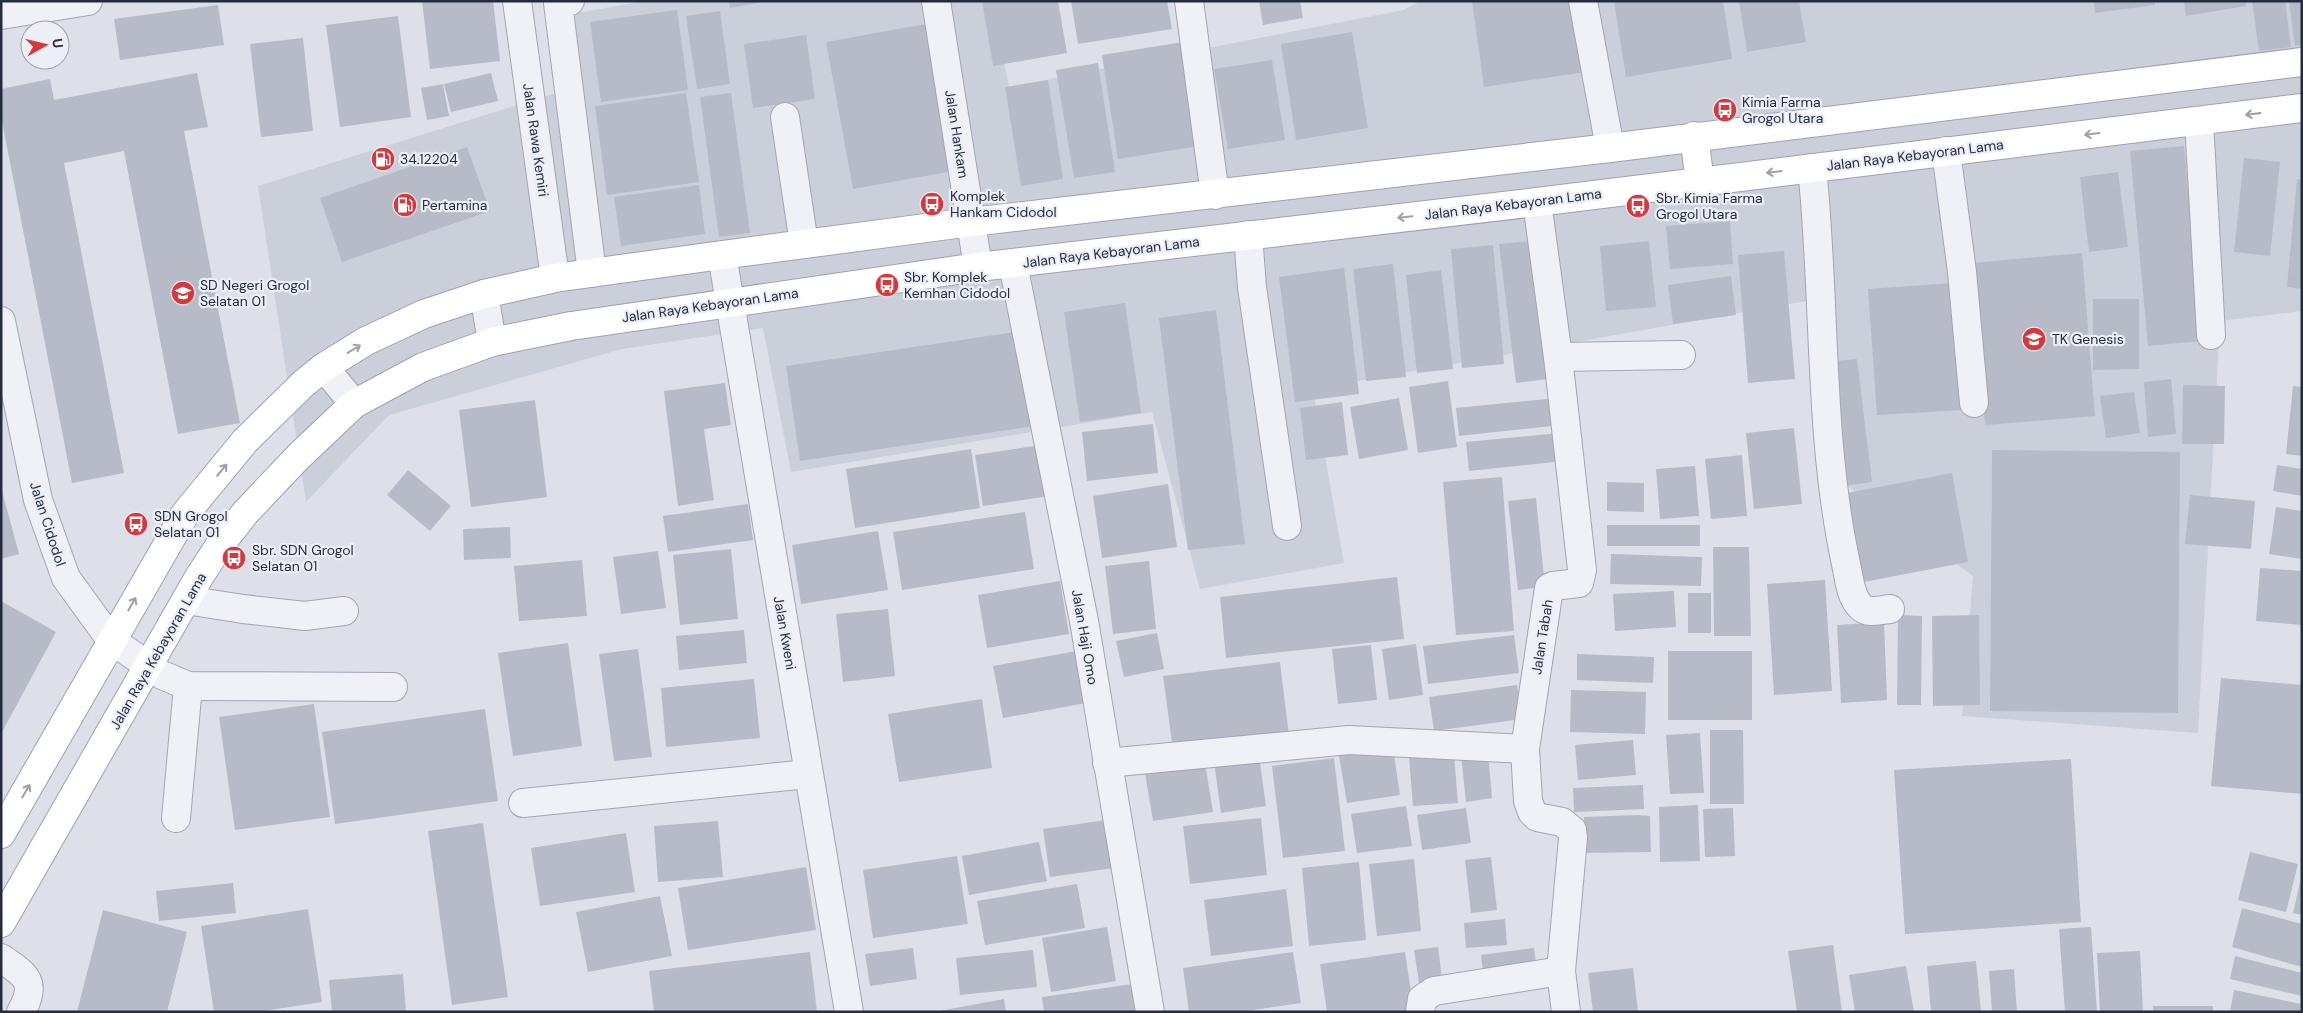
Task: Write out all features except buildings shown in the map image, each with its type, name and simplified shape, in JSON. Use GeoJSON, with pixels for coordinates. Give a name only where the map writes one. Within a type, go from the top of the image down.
{"type":"FeatureCollection","features":[{"type":"Feature","properties":{"kind":"main road"},"geometry":{"type":"LineString","coordinates":[[1,834],[185,514],[245,441],[303,384],[324,367],[366,341],[424,314],[484,294],[556,278],[722,255],[971,222],[1610,148],[1694,136],[2302,62]]}},
{"type":"Feature","properties":{"kind":"main road","name":"Jalan Raya Kebayoran Lama"},"geometry":{"type":"LineString","coordinates":[[1,923],[186,600],[220,545],[245,513],[298,457],[354,404],[422,367],[492,342],[571,326],[978,267],[1537,202],[2302,108]]}},
{"type":"Feature","properties":{"kind":"main road"},"geometry":{"type":"LineString","coordinates":[[1694,136],[1700,182]]}},
{"type":"Feature","properties":{"kind":"street"},"geometry":{"type":"LineString","coordinates":[[1,15],[88,1]]}},
{"type":"Feature","properties":{"kind":"street","name":"Jalan Rawa Kemiri"},"geometry":{"type":"LineString","coordinates":[[516,1],[556,278]]}},
{"type":"Feature","properties":{"kind":"street"},"geometry":{"type":"LineString","coordinates":[[570,1],[558,3],[592,273]]}},
{"type":"Feature","properties":{"kind":"street","name":"Jalan Hankam"},"geometry":{"type":"LineString","coordinates":[[936,1],[978,267]]}},
{"type":"Feature","properties":{"kind":"street"},"geometry":{"type":"LineString","coordinates":[[1189,1],[1215,195]]}},
{"type":"Feature","properties":{"kind":"street"},"geometry":{"type":"LineString","coordinates":[[1583,1],[1610,148]]}},
{"type":"Feature","properties":{"kind":"street"},"geometry":{"type":"LineString","coordinates":[[784,117],[804,244]]}},
{"type":"Feature","properties":{"kind":"street"},"geometry":{"type":"LineString","coordinates":[[2199,121],[2211,335]]}},
{"type":"Feature","properties":{"kind":"street"},"geometry":{"type":"LineString","coordinates":[[1946,152],[1962,272],[1974,403]]}},
{"type":"Feature","properties":{"kind":"street"},"geometry":{"type":"LineString","coordinates":[[1812,168],[1816,207],[1822,358],[1829,443],[1842,541],[1855,599],[1861,607],[1868,611],[1890,609]]}},
{"type":"Feature","properties":{"kind":"street","name":"Jalan Tabah"},"geometry":{"type":"LineString","coordinates":[[1537,202],[1558,357],[1582,577],[1579,583],[1549,588],[1525,750],[1528,801],[1532,812],[1537,817],[1562,822],[1572,830],[1573,838],[1561,971],[1566,1012]]}},
{"type":"Feature","properties":{"kind":"street"},"geometry":{"type":"LineString","coordinates":[[1248,235],[1252,287],[1287,526]]}},
{"type":"Feature","properties":{"kind":"street","name":"Jalan Kweni"},"geometry":{"type":"LineString","coordinates":[[722,255],[728,302],[849,1012]]}},
{"type":"Feature","properties":{"kind":"street","name":"Jalan Haji Omo"},"geometry":{"type":"LineString","coordinates":[[1013,264],[1084,621],[1106,762],[1150,1012]]}},
{"type":"Feature","properties":{"kind":"street"},"geometry":{"type":"LineString","coordinates":[[484,294],[492,342]]}},
{"type":"Feature","properties":{"kind":"street","name":"Jalan Cidodol"},"geometry":{"type":"LineString","coordinates":[[1,321],[38,500],[66,578],[111,640],[162,675],[188,686]]}},
{"type":"Feature","properties":{"kind":"street"},"geometry":{"type":"LineString","coordinates":[[1558,357],[1681,355]]}},
{"type":"Feature","properties":{"kind":"street"},"geometry":{"type":"LineString","coordinates":[[324,367],[354,404]]}},
{"type":"Feature","properties":{"kind":"street"},"geometry":{"type":"LineString","coordinates":[[186,600],[304,616],[344,611]]}},
{"type":"Feature","properties":{"kind":"street"},"geometry":{"type":"LineString","coordinates":[[176,818],[188,686],[393,687]]}},
{"type":"Feature","properties":{"kind":"street"},"geometry":{"type":"LineString","coordinates":[[1106,762],[1349,740],[1525,750]]}},
{"type":"Feature","properties":{"kind":"street"},"geometry":{"type":"LineString","coordinates":[[523,802],[808,774]]}},
{"type":"Feature","properties":{"kind":"street"},"geometry":{"type":"LineString","coordinates":[[1,958],[27,978],[30,988],[29,997],[21,1012]]}},
{"type":"Feature","properties":{"kind":"street"},"geometry":{"type":"LineString","coordinates":[[1420,1012],[1422,999],[1434,991],[1561,971]]}},
{"type":"Feature","properties":{"kind":"shaded area"},"geometry":{"type":"Polygon","coordinates":[[[644,1],[992,1],[1009,87],[1403,10],[1421,1],[2302,1],[2302,311],[2220,321],[2198,733],[1962,716],[1973,576],[1834,476],[1834,296],[1313,389],[1344,563],[1200,589],[1152,412],[791,472],[763,328],[622,349],[389,415],[306,502],[258,186],[565,90],[550,18],[644,1]]]}},
{"type":"Feature","properties":{"kind":"place","name":"Kimia Farma Grogol Utara"},"geometry":{"type":"Point","coordinates":[1725,110]}},
{"type":"Feature","properties":{"kind":"place","name":"34.12204"},"geometry":{"type":"Point","coordinates":[383,159]}},
{"type":"Feature","properties":{"kind":"place","name":"Komplek Hankam Cidodol"},"geometry":{"type":"Point","coordinates":[932,204]}},
{"type":"Feature","properties":{"kind":"place","name":"Pertamina"},"geometry":{"type":"Point","coordinates":[405,205]}},
{"type":"Feature","properties":{"kind":"place","name":"Sbr. Kimia Farma Grogol Utara"},"geometry":{"type":"Point","coordinates":[1638,206]}},
{"type":"Feature","properties":{"kind":"place","name":"Sbr. Komplek Kemhan Cidodol"},"geometry":{"type":"Point","coordinates":[887,285]}},
{"type":"Feature","properties":{"kind":"place","name":"SD Negeri Grogol Selatan 01"},"geometry":{"type":"Point","coordinates":[183,293]}},
{"type":"Feature","properties":{"kind":"place","name":"TK Genesis"},"geometry":{"type":"Point","coordinates":[2034,339]}},
{"type":"Feature","properties":{"kind":"place","name":"SDN Grogol Selatan 01"},"geometry":{"type":"Point","coordinates":[136,524]}},
{"type":"Feature","properties":{"kind":"place","name":"Sbr. SDN Grogol Selatan 01"},"geometry":{"type":"Point","coordinates":[234,558]}}]}
